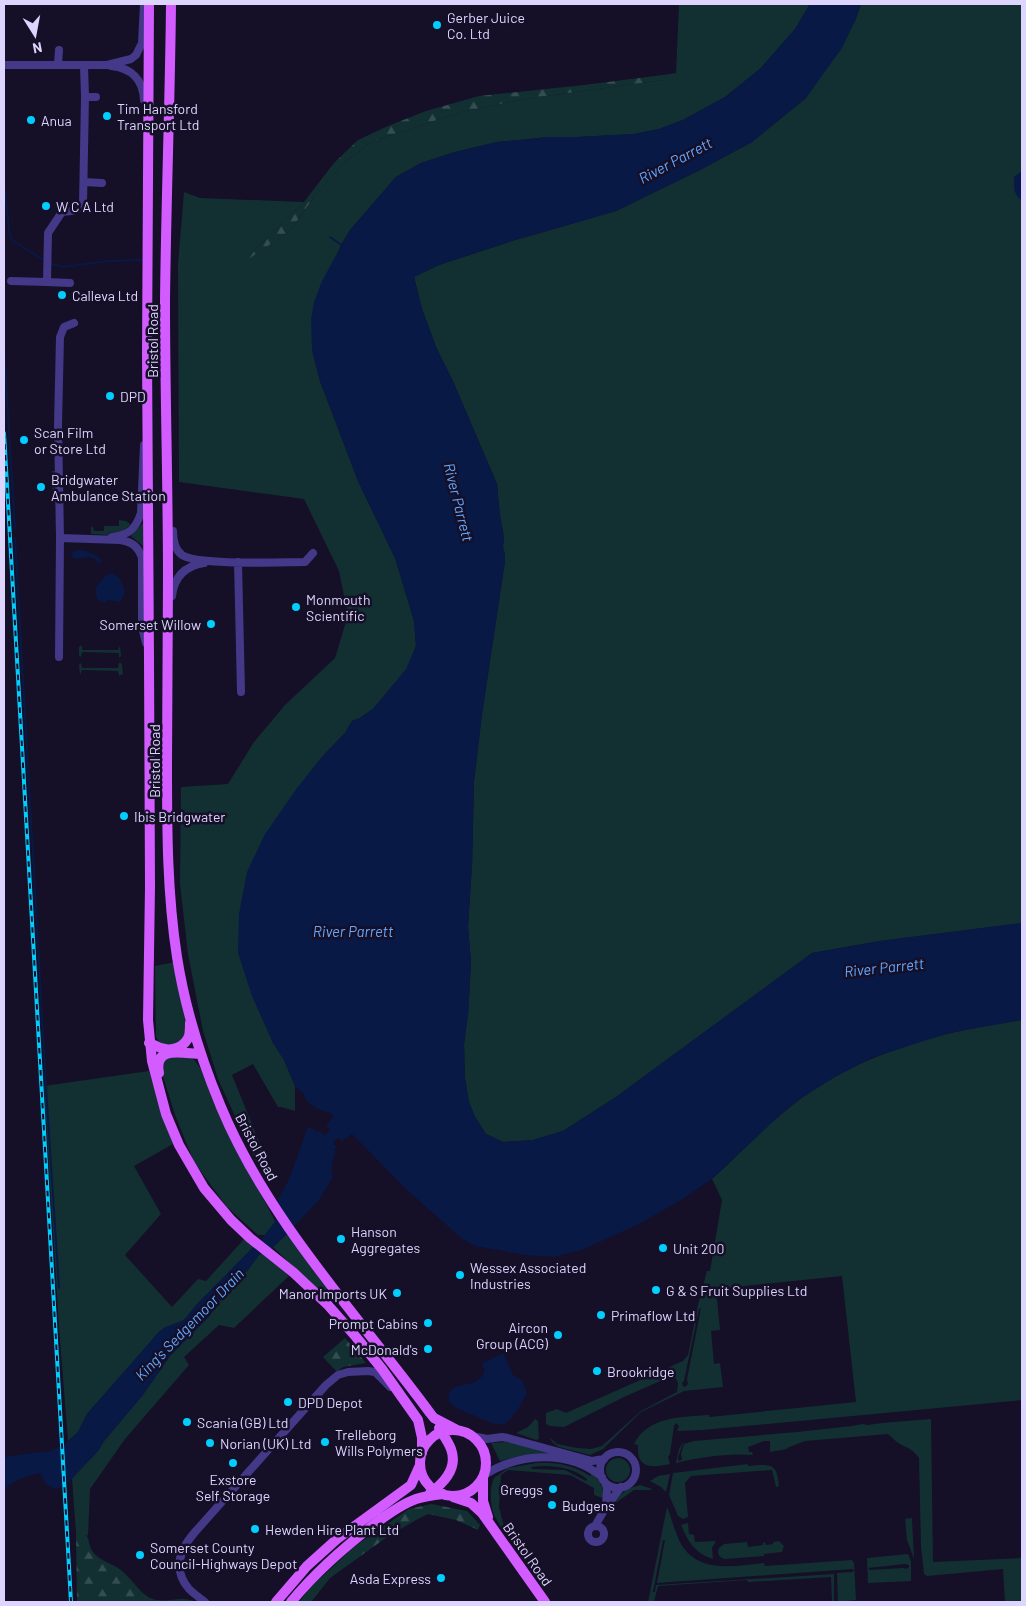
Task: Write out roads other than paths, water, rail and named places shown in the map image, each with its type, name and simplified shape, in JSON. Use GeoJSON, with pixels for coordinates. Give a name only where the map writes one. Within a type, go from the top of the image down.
{"type":"FeatureCollection","features":[{"type":"Feature","properties":{"kind":"main road","name":"Bristol Road"},"geometry":{"type":"LineString","coordinates":[[149,4],[150,888],[148,1020],[149,1043],[157,1086],[171,1128],[204,1188],[231,1220],[250,1238],[278,1259],[328,1304],[412,1410],[421,1429],[422,1453],[420,1464],[410,1486],[336,1539],[308,1566],[276,1602]]}},
{"type":"Feature","properties":{"kind":"main road","name":"Bristol Road"},"geometry":{"type":"LineString","coordinates":[[171,4],[165,302],[168,478],[169,875],[177,959],[190,1019],[201,1054],[221,1109],[236,1139],[292,1234],[434,1418],[472,1436],[481,1445],[484,1450],[486,1463],[483,1476],[483,1501],[489,1521]]}},
{"type":"Feature","properties":{"kind":"main road"},"geometry":{"type":"LineString","coordinates":[[149,1043],[167,1049],[180,1047],[189,1036],[190,1019]]}},
{"type":"Feature","properties":{"kind":"main road"},"geometry":{"type":"LineString","coordinates":[[171,1128],[171,1115],[162,1085],[158,1066],[159,1061],[170,1052],[201,1054]]}},
{"type":"Feature","properties":{"kind":"main road"},"geometry":{"type":"LineString","coordinates":[[434,1418],[452,1450],[454,1462],[443,1493]]}},
{"type":"Feature","properties":{"kind":"main road"},"geometry":{"type":"LineString","coordinates":[[422,1453],[428,1442],[442,1432],[457,1430]]}},
{"type":"Feature","properties":{"kind":"main road"},"geometry":{"type":"LineString","coordinates":[[420,1464],[424,1477],[443,1493]]}},
{"type":"Feature","properties":{"kind":"main road"},"geometry":{"type":"LineString","coordinates":[[290,1602],[322,1568],[353,1540],[402,1506],[422,1497],[443,1493],[456,1496],[469,1492],[480,1483],[483,1476]]}},
{"type":"Feature","properties":{"kind":"main road","name":"Bristol Road"},"geometry":{"type":"LineString","coordinates":[[443,1493],[476,1506],[489,1521],[545,1602]]}},
{"type":"Feature","properties":{"kind":"street","name":"Bristol Road"},"geometry":{"type":"LineString","coordinates":[[4,65],[107,65],[131,59],[140,49],[142,43],[144,4]]}},
{"type":"Feature","properties":{"kind":"street"},"geometry":{"type":"LineString","coordinates":[[58,64],[59,50]]}},
{"type":"Feature","properties":{"kind":"street","name":"Bristol Road"},"geometry":{"type":"LineString","coordinates":[[107,65],[124,69],[135,76],[143,89],[144,173],[148,187]]}},
{"type":"Feature","properties":{"kind":"street"},"geometry":{"type":"LineString","coordinates":[[47,282],[48,233],[62,212],[74,211],[83,204],[84,66]]}},
{"type":"Feature","properties":{"kind":"street"},"geometry":{"type":"LineString","coordinates":[[85,97],[96,97]]}},
{"type":"Feature","properties":{"kind":"street"},"geometry":{"type":"LineString","coordinates":[[84,182],[102,183]]}},
{"type":"Feature","properties":{"kind":"street"},"geometry":{"type":"LineString","coordinates":[[11,281],[70,283]]}},
{"type":"Feature","properties":{"kind":"street"},"geometry":{"type":"LineString","coordinates":[[59,657],[58,410],[60,337],[64,327],[74,324]]}},
{"type":"Feature","properties":{"kind":"street"},"geometry":{"type":"LineString","coordinates":[[103,539],[123,535],[131,531],[138,522],[141,513],[143,486],[142,457],[148,398]]}},
{"type":"Feature","properties":{"kind":"street"},"geometry":{"type":"LineString","coordinates":[[168,478],[172,497],[173,539],[176,549],[186,557],[213,562]]}},
{"type":"Feature","properties":{"kind":"street"},"geometry":{"type":"LineString","coordinates":[[60,538],[103,539],[127,542],[136,546],[142,558],[142,627],[149,659]]}},
{"type":"Feature","properties":{"kind":"street"},"geometry":{"type":"LineString","coordinates":[[168,639],[173,587],[176,579],[188,568],[213,562],[305,562],[313,553]]}},
{"type":"Feature","properties":{"kind":"street"},"geometry":{"type":"LineString","coordinates":[[238,562],[240,692]]}},
{"type":"Feature","properties":{"kind":"street"},"geometry":{"type":"LineString","coordinates":[[205,1602],[190,1590],[183,1580],[180,1556],[185,1543],[326,1385],[338,1375],[348,1372],[375,1372],[412,1410]]}},
{"type":"Feature","properties":{"kind":"street"},"geometry":{"type":"LineString","coordinates":[[472,1436],[487,1439],[502,1437],[592,1461],[604,1459]]}},
{"type":"Feature","properties":{"kind":"street"},"geometry":{"type":"LineString","coordinates":[[483,1476],[509,1462],[528,1458],[562,1458],[580,1463],[594,1471],[604,1480],[616,1488],[627,1485],[635,1477],[634,1461],[627,1454],[618,1452],[609,1454],[604,1459],[600,1468],[604,1480],[607,1488],[606,1506]]}},
{"type":"Feature","properties":{"kind":"street"},"geometry":{"type":"LineString","coordinates":[[598,1527],[606,1506],[621,1487]]}},
{"type":"Feature","properties":{"kind":"water","name":"River Parrett"},"geometry":{"type":"Polygon","coordinates":[[[810,4],[861,4],[842,48],[806,98],[752,142],[616,211],[512,241],[439,265],[414,277],[422,309],[436,347],[452,379],[497,484],[505,553],[474,781],[468,926],[471,962],[464,1044],[465,1078],[469,1102],[475,1117],[486,1134],[503,1142],[533,1140],[563,1131],[616,1097],[812,953],[880,941],[1022,923],[1022,1020],[949,1033],[871,1058],[835,1077],[800,1099],[781,1114],[712,1179],[681,1200],[639,1224],[582,1250],[553,1257],[525,1255],[475,1246],[461,1238],[407,1190],[352,1134],[342,1141],[326,1126],[334,1116],[307,1102],[303,1093],[295,1086],[252,996],[238,953],[239,914],[247,872],[265,834],[297,788],[321,758],[345,733],[352,721],[373,709],[406,669],[416,646],[414,621],[395,558],[358,481],[320,381],[312,350],[311,319],[314,302],[322,281],[350,230],[396,177],[421,163],[455,152],[497,142],[549,137],[634,134],[659,129],[683,120],[725,97],[761,68],[795,29],[810,4]]]}},
{"type":"Feature","properties":{"kind":"water"},"geometry":{"type":"Polygon","coordinates":[[[1022,171],[1022,200],[1017,196],[1014,187],[1014,177],[1022,171]]]}},
{"type":"Feature","properties":{"kind":"water"},"geometry":{"type":"Polygon","coordinates":[[[77,550],[92,553],[102,562],[99,564],[90,557],[73,558],[71,553],[77,550]]]}},
{"type":"Feature","properties":{"kind":"water"},"geometry":{"type":"Polygon","coordinates":[[[112,573],[124,586],[123,598],[120,602],[109,600],[104,603],[97,599],[95,588],[106,575],[112,573]]]}},
{"type":"Feature","properties":{"kind":"water"},"geometry":{"type":"Polygon","coordinates":[[[308,1127],[317,1132],[320,1131],[337,1147],[334,1150],[336,1152],[332,1164],[333,1177],[319,1200],[285,1236],[273,1247],[259,1255],[247,1271],[238,1278],[209,1317],[170,1356],[142,1396],[104,1441],[98,1451],[69,1482],[54,1489],[45,1483],[40,1473],[16,1481],[4,1490],[4,1457],[51,1451],[66,1443],[78,1432],[87,1414],[159,1332],[184,1320],[198,1303],[263,1237],[275,1222],[278,1200],[289,1179],[308,1127]]]}},
{"type":"Feature","properties":{"kind":"water"},"geometry":{"type":"Polygon","coordinates":[[[503,1353],[513,1375],[522,1380],[527,1393],[509,1421],[504,1424],[494,1424],[456,1408],[449,1399],[451,1390],[457,1386],[476,1381],[484,1374],[483,1363],[503,1353]]]}},
{"type":"Feature","properties":{"kind":"waterway"},"geometry":{"type":"LineString","coordinates":[[4,182],[10,237],[42,259]]}},
{"type":"Feature","properties":{"kind":"waterway"},"geometry":{"type":"LineString","coordinates":[[330,237],[343,246]]}},
{"type":"Feature","properties":{"kind":"waterway"},"geometry":{"type":"LineString","coordinates":[[51,264],[63,267],[108,261],[141,260]]}},
{"type":"Feature","properties":{"kind":"waterway"},"geometry":{"type":"LineString","coordinates":[[4,348],[15,528]]}},
{"type":"Feature","properties":{"kind":"waterway"},"geometry":{"type":"LineString","coordinates":[[15,538],[59,1288]]}},
{"type":"Feature","properties":{"kind":"waterway","name":"King's Sedgemoor Drain"},"geometry":{"type":"LineString","coordinates":[[324,1153],[329,1139],[345,1125]]}},
{"type":"Feature","properties":{"kind":"railway"},"geometry":{"type":"LineString","coordinates":[[4,433],[71,1602]]}},
{"type":"Feature","properties":{"kind":"place","name":"Gerber Juice Co. Ltd"},"geometry":{"type":"Point","coordinates":[437,25]}},
{"type":"Feature","properties":{"kind":"place","name":"Tim Hansford Transport Ltd"},"geometry":{"type":"Point","coordinates":[107,116]}},
{"type":"Feature","properties":{"kind":"place","name":"Anua"},"geometry":{"type":"Point","coordinates":[31,120]}},
{"type":"Feature","properties":{"kind":"place","name":"W C A Ltd"},"geometry":{"type":"Point","coordinates":[46,206]}},
{"type":"Feature","properties":{"kind":"place","name":"Calleva Ltd"},"geometry":{"type":"Point","coordinates":[62,295]}},
{"type":"Feature","properties":{"kind":"place","name":"DPD"},"geometry":{"type":"Point","coordinates":[110,396]}},
{"type":"Feature","properties":{"kind":"place","name":"Scan Film or Store Ltd"},"geometry":{"type":"Point","coordinates":[24,440]}},
{"type":"Feature","properties":{"kind":"place","name":"Bridgwater Ambulance Station"},"geometry":{"type":"Point","coordinates":[41,487]}},
{"type":"Feature","properties":{"kind":"place","name":"Monmouth Scientific"},"geometry":{"type":"Point","coordinates":[296,607]}},
{"type":"Feature","properties":{"kind":"place","name":"Somerset Willow"},"geometry":{"type":"Point","coordinates":[211,624]}},
{"type":"Feature","properties":{"kind":"place","name":"Ibis Bridgwater"},"geometry":{"type":"Point","coordinates":[124,816]}},
{"type":"Feature","properties":{"kind":"place","name":"Hanson Aggregates"},"geometry":{"type":"Point","coordinates":[341,1239]}},
{"type":"Feature","properties":{"kind":"place","name":"Unit 200"},"geometry":{"type":"Point","coordinates":[663,1248]}},
{"type":"Feature","properties":{"kind":"place","name":"Wessex Associated Industries"},"geometry":{"type":"Point","coordinates":[460,1275]}},
{"type":"Feature","properties":{"kind":"place","name":"G & S Fruit Supplies Ltd"},"geometry":{"type":"Point","coordinates":[656,1290]}},
{"type":"Feature","properties":{"kind":"place","name":"Manor Imports UK"},"geometry":{"type":"Point","coordinates":[397,1293]}},
{"type":"Feature","properties":{"kind":"place","name":"Primaflow Ltd"},"geometry":{"type":"Point","coordinates":[601,1315]}},
{"type":"Feature","properties":{"kind":"place","name":"Prompt Cabins"},"geometry":{"type":"Point","coordinates":[428,1323]}},
{"type":"Feature","properties":{"kind":"place","name":"Aircon Group (ACG)"},"geometry":{"type":"Point","coordinates":[558,1335]}},
{"type":"Feature","properties":{"kind":"place","name":"McDonald's"},"geometry":{"type":"Point","coordinates":[428,1349]}},
{"type":"Feature","properties":{"kind":"place","name":"Brookridge"},"geometry":{"type":"Point","coordinates":[597,1371]}},
{"type":"Feature","properties":{"kind":"place","name":"DPD Depot"},"geometry":{"type":"Point","coordinates":[288,1402]}},
{"type":"Feature","properties":{"kind":"place","name":"Scania (GB) Ltd"},"geometry":{"type":"Point","coordinates":[187,1422]}},
{"type":"Feature","properties":{"kind":"place","name":"Trelleborg Wills Polymers"},"geometry":{"type":"Point","coordinates":[325,1442]}},
{"type":"Feature","properties":{"kind":"place","name":"Norian (UK) Ltd"},"geometry":{"type":"Point","coordinates":[210,1443]}},
{"type":"Feature","properties":{"kind":"place","name":"Exstore Self Storage"},"geometry":{"type":"Point","coordinates":[233,1463]}},
{"type":"Feature","properties":{"kind":"place","name":"Greggs"},"geometry":{"type":"Point","coordinates":[553,1489]}},
{"type":"Feature","properties":{"kind":"place","name":"Budgens"},"geometry":{"type":"Point","coordinates":[552,1505]}},
{"type":"Feature","properties":{"kind":"place","name":"Hewden Hire Plant Ltd"},"geometry":{"type":"Point","coordinates":[255,1529]}},
{"type":"Feature","properties":{"kind":"place","name":"Somerset County Council-Highways Depot"},"geometry":{"type":"Point","coordinates":[140,1555]}},
{"type":"Feature","properties":{"kind":"place","name":"Asda Express"},"geometry":{"type":"Point","coordinates":[441,1578]}}]}
